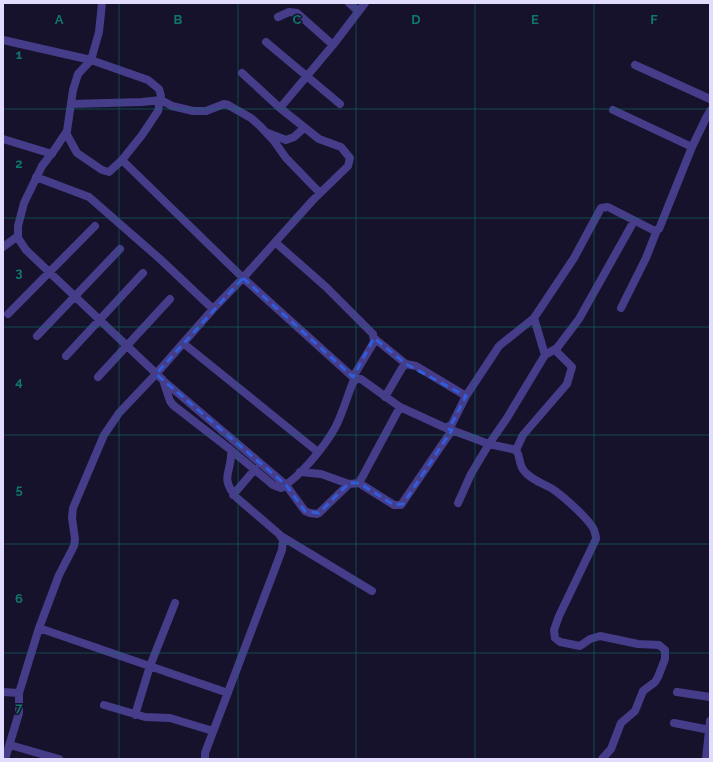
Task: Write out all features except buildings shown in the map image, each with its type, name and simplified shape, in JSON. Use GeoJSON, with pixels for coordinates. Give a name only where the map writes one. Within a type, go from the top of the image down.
{"type":"FeatureCollection","features":[{"type":"Feature","properties":{"kind":"street"},"geometry":{"type":"LineString","coordinates":[[102,3],[99,32],[91,60],[78,74],[73,90],[66,133],[42,166],[24,203],[18,226],[18,238],[26,250],[164,382],[286,485],[305,511],[310,514],[317,514],[349,484]]}},
{"type":"Feature","properties":{"kind":"street"},"geometry":{"type":"LineString","coordinates":[[349,3],[358,11]]}},
{"type":"Feature","properties":{"kind":"street"},"geometry":{"type":"LineString","coordinates":[[280,108],[333,45],[365,3]]}},
{"type":"Feature","properties":{"kind":"street"},"geometry":{"type":"LineString","coordinates":[[278,17],[289,12],[297,13],[333,45]]}},
{"type":"Feature","properties":{"kind":"street"},"geometry":{"type":"LineString","coordinates":[[3,40],[91,60],[148,80],[159,89],[161,100],[158,111],[142,135],[122,160],[109,172],[102,170],[77,153],[66,133]]}},
{"type":"Feature","properties":{"kind":"street"},"geometry":{"type":"LineString","coordinates":[[266,42],[340,104]]}},
{"type":"Feature","properties":{"kind":"street"},"geometry":{"type":"LineString","coordinates":[[635,65],[710,99]]}},
{"type":"Feature","properties":{"kind":"street"},"geometry":{"type":"LineString","coordinates":[[5,759],[19,713],[19,693],[39,628],[59,575],[74,546],[75,539],[72,518],[73,508],[104,435],[119,412],[156,374],[212,309],[243,278],[320,193],[348,166],[350,158],[341,147],[319,139],[304,128],[242,73]]}},
{"type":"Feature","properties":{"kind":"street"},"geometry":{"type":"LineString","coordinates":[[71,104],[161,100],[172,106],[193,111],[206,111],[224,104],[228,105],[251,118],[274,141],[286,158],[320,193]]}},
{"type":"Feature","properties":{"kind":"street"},"geometry":{"type":"LineString","coordinates":[[613,110],[692,147]]}},
{"type":"Feature","properties":{"kind":"street"},"geometry":{"type":"LineString","coordinates":[[621,308],[646,258],[692,147],[710,112]]}},
{"type":"Feature","properties":{"kind":"street"},"geometry":{"type":"LineString","coordinates":[[265,132],[286,140],[294,137],[304,128]]}},
{"type":"Feature","properties":{"kind":"street"},"geometry":{"type":"LineString","coordinates":[[3,139],[52,154]]}},
{"type":"Feature","properties":{"kind":"street"},"geometry":{"type":"LineString","coordinates":[[122,160],[243,278],[354,378],[361,379],[400,407],[449,429],[489,444],[516,450]]}},
{"type":"Feature","properties":{"kind":"street"},"geometry":{"type":"LineString","coordinates":[[36,178],[89,197],[160,259],[212,309]]}},
{"type":"Feature","properties":{"kind":"street"},"geometry":{"type":"LineString","coordinates":[[300,472],[321,474],[349,484],[359,483],[394,505],[401,505],[452,424],[466,396],[499,346],[534,318],[574,258],[599,210],[608,207],[653,230],[657,230]]}},
{"type":"Feature","properties":{"kind":"street"},"geometry":{"type":"LineString","coordinates":[[458,502],[471,474],[545,355],[555,350],[579,319],[634,221]]}},
{"type":"Feature","properties":{"kind":"street"},"geometry":{"type":"LineString","coordinates":[[8,314],[95,226]]}},
{"type":"Feature","properties":{"kind":"street"},"geometry":{"type":"LineString","coordinates":[[3,247],[18,236]]}},
{"type":"Feature","properties":{"kind":"street"},"geometry":{"type":"LineString","coordinates":[[275,242],[326,286],[365,325],[373,334],[374,338],[406,364],[416,366],[466,396]]}},
{"type":"Feature","properties":{"kind":"street"},"geometry":{"type":"LineString","coordinates":[[37,336],[120,249]]}},
{"type":"Feature","properties":{"kind":"street"},"geometry":{"type":"LineString","coordinates":[[66,356],[142,273]]}},
{"type":"Feature","properties":{"kind":"street"},"geometry":{"type":"LineString","coordinates":[[98,377],[170,298]]}},
{"type":"Feature","properties":{"kind":"street"},"geometry":{"type":"LineString","coordinates":[[534,318],[545,355]]}},
{"type":"Feature","properties":{"kind":"street"},"geometry":{"type":"LineString","coordinates":[[164,382],[170,401],[173,405],[277,487],[281,488],[300,472],[318,452],[336,426],[354,378],[374,342],[374,338]]}},
{"type":"Feature","properties":{"kind":"street"},"geometry":{"type":"LineString","coordinates":[[183,343],[318,452]]}},
{"type":"Feature","properties":{"kind":"street"},"geometry":{"type":"LineString","coordinates":[[555,350],[572,367],[570,377],[567,384],[523,435],[516,450],[520,465],[527,474],[554,490],[580,513],[592,525],[595,531],[596,539],[559,616],[554,630],[555,638],[560,642],[580,646],[590,639],[600,636],[638,644],[658,645],[665,650],[665,659],[658,677],[643,691],[635,711],[621,723],[611,749],[602,759]]}},
{"type":"Feature","properties":{"kind":"street"},"geometry":{"type":"LineString","coordinates":[[385,397],[402,368],[406,364]]}},
{"type":"Feature","properties":{"kind":"street"},"geometry":{"type":"LineString","coordinates":[[359,483],[400,407]]}},
{"type":"Feature","properties":{"kind":"street"},"geometry":{"type":"LineString","coordinates":[[231,450],[231,460],[226,479],[234,495],[281,536],[372,590]]}},
{"type":"Feature","properties":{"kind":"street"},"geometry":{"type":"LineString","coordinates":[[234,495],[254,469]]}},
{"type":"Feature","properties":{"kind":"street"},"geometry":{"type":"LineString","coordinates":[[205,759],[205,753],[213,731],[282,550],[283,540],[281,536]]}},
{"type":"Feature","properties":{"kind":"street"},"geometry":{"type":"LineString","coordinates":[[134,715],[150,666],[175,603]]}},
{"type":"Feature","properties":{"kind":"street"},"geometry":{"type":"LineString","coordinates":[[39,628],[228,693]]}},
{"type":"Feature","properties":{"kind":"street"},"geometry":{"type":"LineString","coordinates":[[3,692],[19,693]]}},
{"type":"Feature","properties":{"kind":"street"},"geometry":{"type":"LineString","coordinates":[[677,692],[710,696]]}},
{"type":"Feature","properties":{"kind":"street"},"geometry":{"type":"LineString","coordinates":[[104,705],[134,715],[170,718],[213,731]]}},
{"type":"Feature","properties":{"kind":"street"},"geometry":{"type":"LineString","coordinates":[[674,723],[710,727],[706,759]]}},
{"type":"Feature","properties":{"kind":"street"},"geometry":{"type":"LineString","coordinates":[[10,746],[59,759]]}},
{"type":"Feature","properties":{"kind":"highlighted area"},"geometry":{"type":"Polygon","coordinates":[[[243,278],[353,377],[374,338],[406,364],[466,396],[449,429],[452,430],[403,504],[394,505],[359,483],[349,483],[319,513],[305,511],[286,485],[156,374],[243,278]]]}}]}
